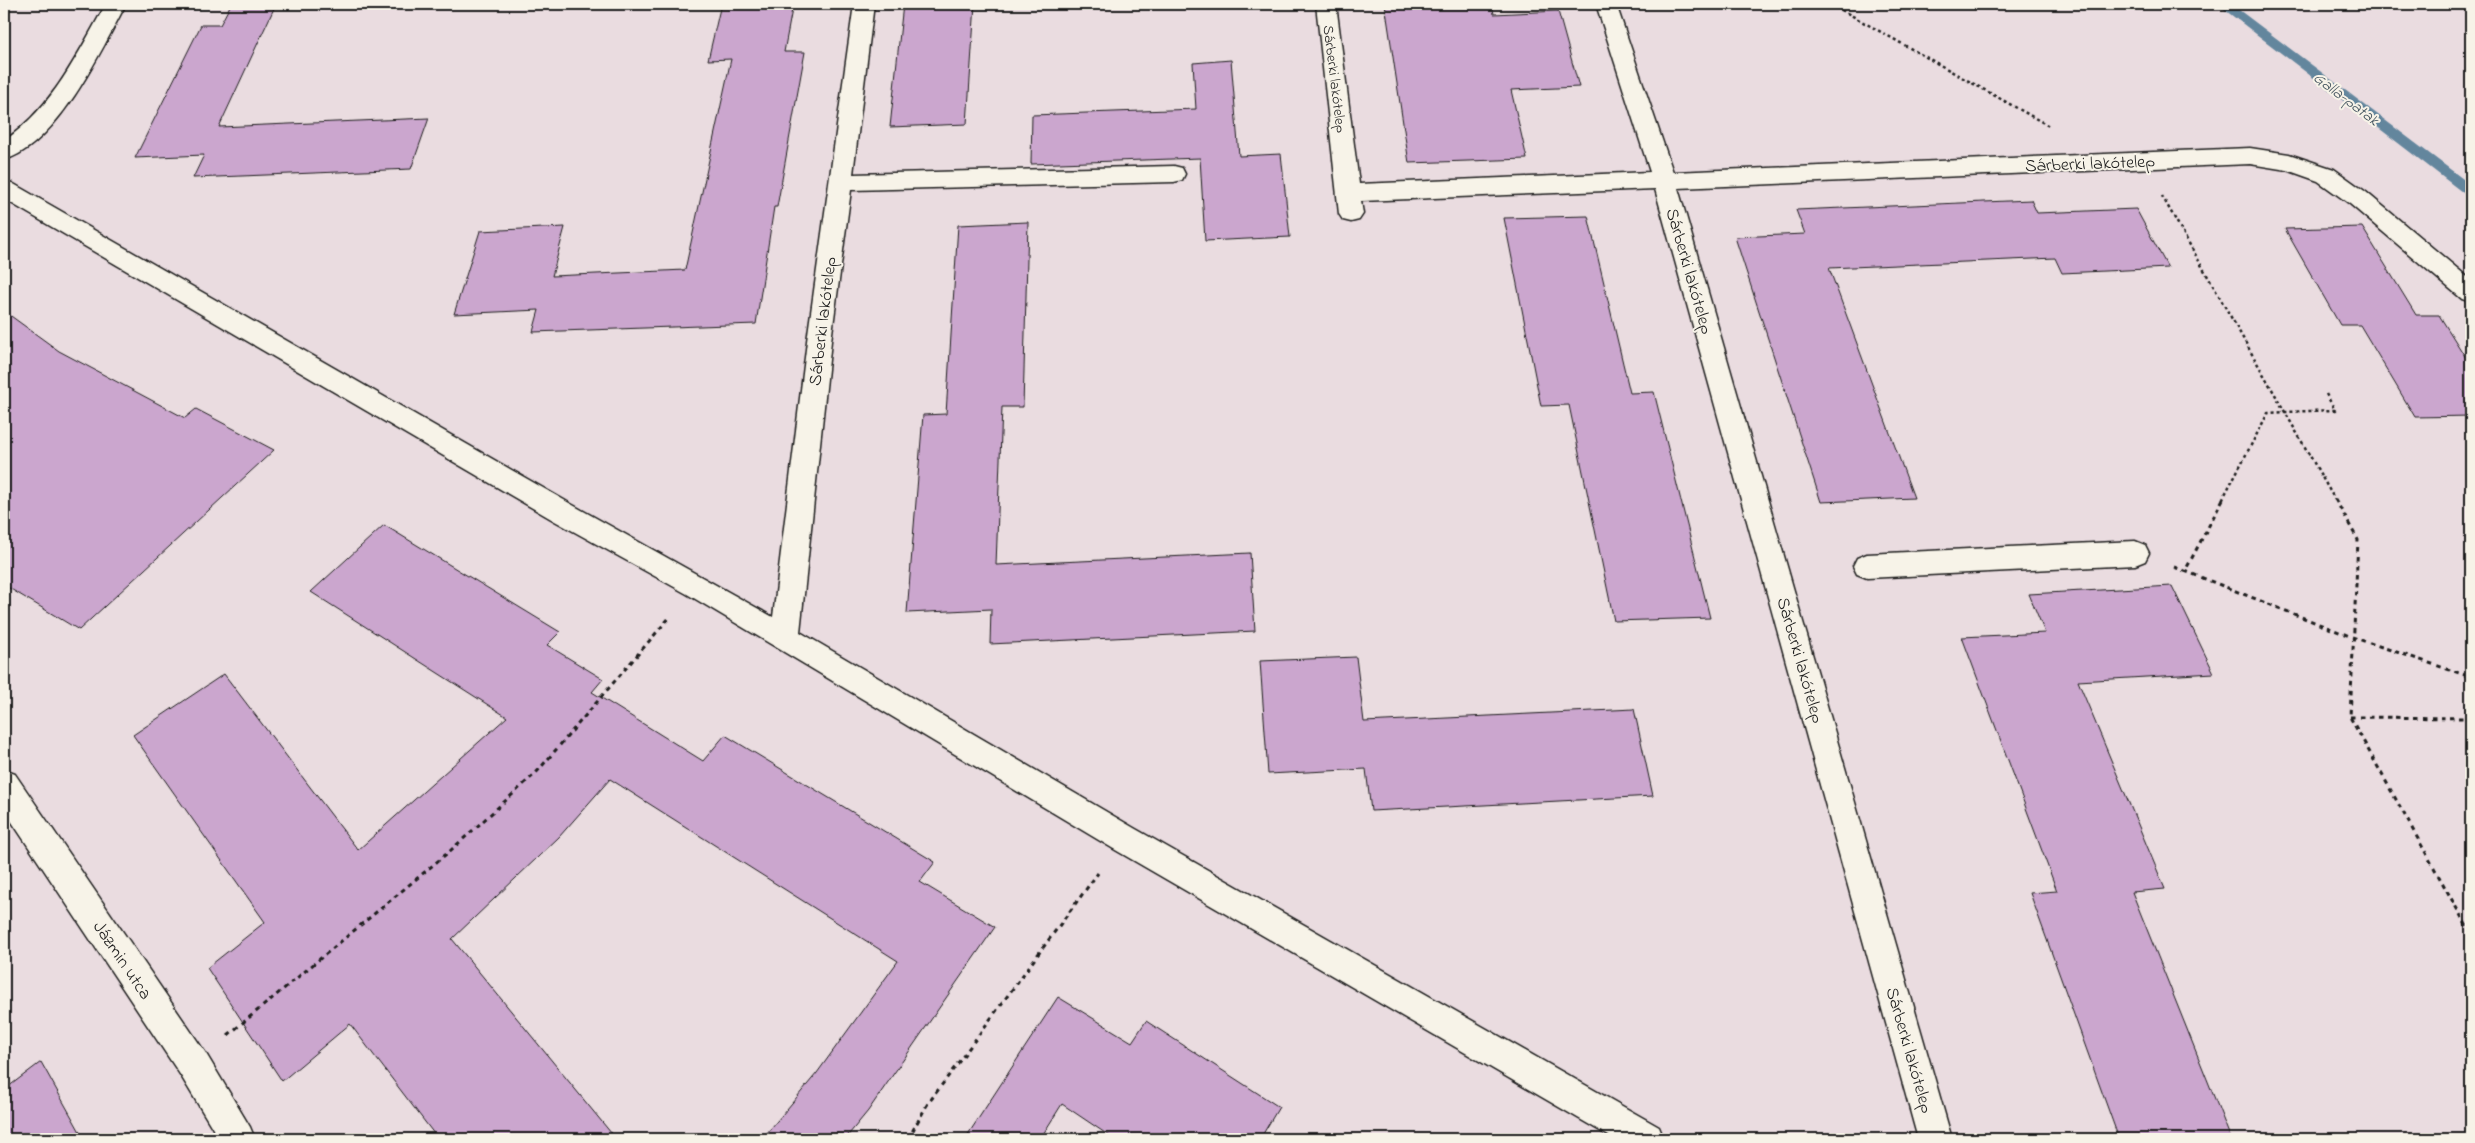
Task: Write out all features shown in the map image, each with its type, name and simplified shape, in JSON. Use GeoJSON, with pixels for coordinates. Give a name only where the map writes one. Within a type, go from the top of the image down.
{"type":"FeatureCollection","features":[{"type":"Feature","properties":{"kind":"street"},"geometry":{"type":"LineString","coordinates":[[4,152],[36,130],[54,110],[116,4]]}},
{"type":"Feature","properties":{"kind":"street","name":"Sárberki lakótelep"},"geometry":{"type":"LineString","coordinates":[[785,638],[798,507],[864,4]]}},
{"type":"Feature","properties":{"kind":"street","name":"Sárberki lakótelep"},"geometry":{"type":"LineString","coordinates":[[1326,4],[1350,203],[1665,182],[2250,156],[2289,162],[2326,175],[2358,198],[2471,293]]}},
{"type":"Feature","properties":{"kind":"street","name":"Sárberki lakótelep"},"geometry":{"type":"LineString","coordinates":[[1606,4],[1665,182],[1935,1139]]}},
{"type":"Feature","properties":{"kind":"street"},"geometry":{"type":"LineString","coordinates":[[840,182],[1174,174]]}},
{"type":"Feature","properties":{"kind":"street"},"geometry":{"type":"LineString","coordinates":[[4,189],[562,512],[697,586],[1123,838],[1647,1139]]}},
{"type":"Feature","properties":{"kind":"street"},"geometry":{"type":"LineString","coordinates":[[1867,566],[2135,553]]}},
{"type":"Feature","properties":{"kind":"street","name":"Jázmin utca"},"geometry":{"type":"LineString","coordinates":[[4,784],[193,1064],[238,1139]]}},
{"type":"Feature","properties":{"kind":"path"},"geometry":{"type":"LineString","coordinates":[[1831,4],[2053,128]]}},
{"type":"Feature","properties":{"kind":"path"},"geometry":{"type":"LineString","coordinates":[[2142,161],[2358,540],[2352,637],[2350,717],[2471,934]]}},
{"type":"Feature","properties":{"kind":"path"},"geometry":{"type":"LineString","coordinates":[[2326,394],[2336,410],[2268,413],[2185,571],[2352,637],[2471,677]]}},
{"type":"Feature","properties":{"kind":"path"},"geometry":{"type":"LineString","coordinates":[[193,1064],[450,851],[536,773],[697,586]]}},
{"type":"Feature","properties":{"kind":"path"},"geometry":{"type":"LineString","coordinates":[[2350,717],[2471,718]]}},
{"type":"Feature","properties":{"kind":"path"},"geometry":{"type":"LineString","coordinates":[[908,1139],[927,1106],[1123,838]]}},
{"type":"Feature","properties":{"kind":"building"},"geometry":{"type":"Polygon","coordinates":[[[231,4],[276,4],[219,127],[429,118],[411,169],[193,178],[204,155],[135,158],[201,25],[220,25],[231,4]]]}},
{"type":"Feature","properties":{"kind":"building"},"geometry":{"type":"Polygon","coordinates":[[[721,4],[793,4],[784,52],[805,52],[777,207],[774,207],[756,324],[533,332],[539,310],[454,314],[480,231],[565,227],[552,276],[685,270],[731,59],[708,60],[721,4]]]}},
{"type":"Feature","properties":{"kind":"building"},"geometry":{"type":"Polygon","coordinates":[[[903,4],[975,4],[967,124],[890,127],[903,4]]]}},
{"type":"Feature","properties":{"kind":"building"},"geometry":{"type":"Polygon","coordinates":[[[1385,4],[1492,4],[1494,14],[1558,11],[1579,87],[1511,90],[1527,159],[1409,163],[1385,4]]]}},
{"type":"Feature","properties":{"kind":"building"},"geometry":{"type":"Polygon","coordinates":[[[1231,60],[1239,156],[1281,154],[1290,237],[1205,241],[1200,158],[1031,164],[1032,115],[1196,109],[1193,63],[1231,60]]]}},
{"type":"Feature","properties":{"kind":"building"},"geometry":{"type":"Polygon","coordinates":[[[2031,200],[2037,213],[2136,209],[2168,268],[2062,273],[2055,258],[1829,268],[1914,498],[1821,502],[1735,237],[1805,234],[1796,210],[2031,200]]]}},
{"type":"Feature","properties":{"kind":"building"},"geometry":{"type":"Polygon","coordinates":[[[1588,216],[1630,393],[1654,392],[1710,618],[1614,621],[1569,405],[1541,406],[1504,218],[1588,216]]]}},
{"type":"Feature","properties":{"kind":"building"},"geometry":{"type":"Polygon","coordinates":[[[1028,222],[1023,407],[1002,407],[996,565],[1250,553],[1255,631],[990,644],[991,609],[907,613],[923,415],[946,414],[958,225],[1028,222]]]}},
{"type":"Feature","properties":{"kind":"building"},"geometry":{"type":"Polygon","coordinates":[[[2362,227],[2416,315],[2439,315],[2471,366],[2471,416],[2415,417],[2360,325],[2340,325],[2285,229],[2362,227]]]}},
{"type":"Feature","properties":{"kind":"building"},"geometry":{"type":"Polygon","coordinates":[[[4,311],[59,351],[185,418],[196,409],[274,450],[79,630],[4,585],[4,311]]]}},
{"type":"Feature","properties":{"kind":"building"},"geometry":{"type":"Polygon","coordinates":[[[384,525],[560,632],[547,645],[603,679],[592,692],[703,761],[725,735],[935,862],[920,882],[995,927],[868,1111],[845,1139],[762,1139],[817,1073],[898,961],[610,779],[559,837],[452,939],[616,1139],[438,1139],[350,1024],[282,1081],[207,968],[265,922],[133,735],[224,674],[358,850],[507,717],[311,592],[384,525]]]}},
{"type":"Feature","properties":{"kind":"building"},"geometry":{"type":"Polygon","coordinates":[[[2172,586],[2214,673],[2078,681],[2165,889],[2132,892],[2231,1139],[2119,1139],[2030,893],[2057,891],[1962,637],[2045,633],[2029,594],[2172,586]]]}},
{"type":"Feature","properties":{"kind":"building"},"geometry":{"type":"Polygon","coordinates":[[[1356,657],[1364,722],[1634,709],[1653,796],[1371,811],[1366,769],[1268,774],[1260,661],[1356,657]]]}},
{"type":"Feature","properties":{"kind":"building"},"geometry":{"type":"Polygon","coordinates":[[[1058,997],[1132,1042],[1146,1021],[1279,1107],[1260,1139],[1114,1139],[1062,1104],[1040,1139],[965,1139],[1058,997]]]}},
{"type":"Feature","properties":{"kind":"building"},"geometry":{"type":"Polygon","coordinates":[[[41,1062],[84,1139],[4,1139],[4,1090],[41,1062]]]}},
{"type":"Feature","properties":{"kind":"waterway","name":"Galla-patak"},"geometry":{"type":"LineString","coordinates":[[2223,4],[2471,192]]}}]}
